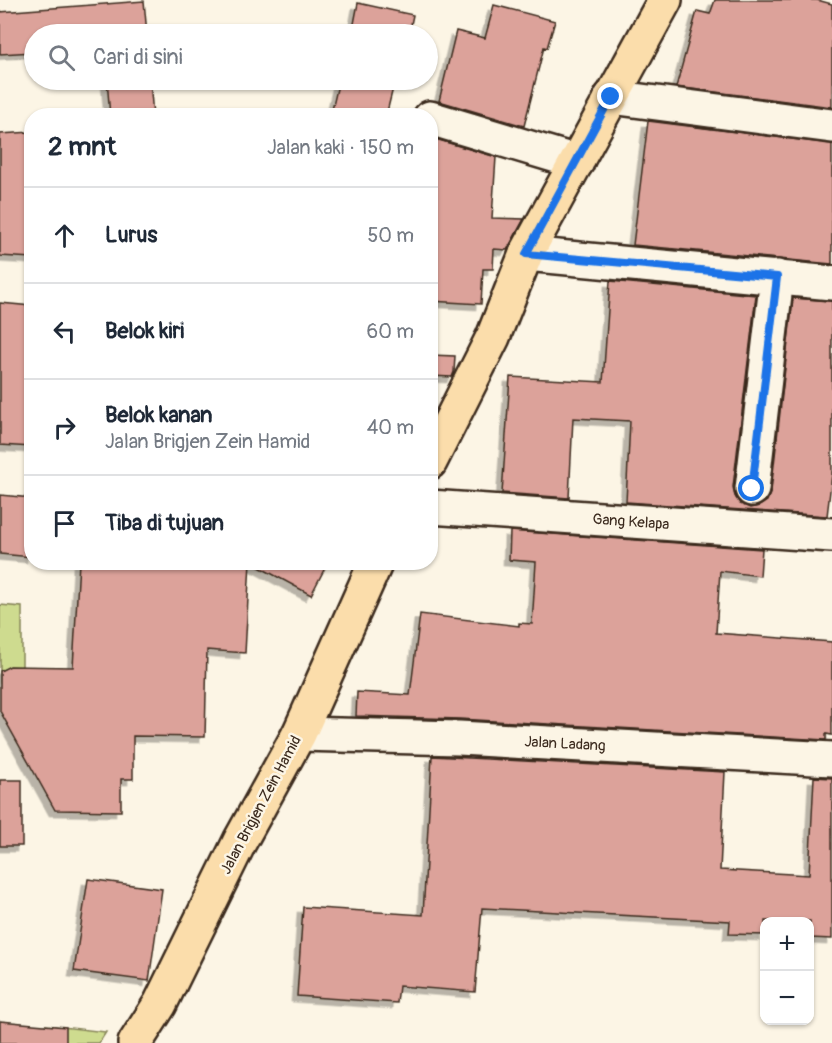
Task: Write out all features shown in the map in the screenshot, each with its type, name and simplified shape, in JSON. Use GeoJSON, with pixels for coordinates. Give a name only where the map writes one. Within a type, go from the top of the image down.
{"type":"FeatureCollection","features":[{"type":"Feature","properties":{"kind":"main road"},"geometry":{"type":"LineString","coordinates":[[438,446],[493,337],[526,254],[665,0]]}},
{"type":"Feature","properties":{"kind":"main road","name":"Jalan Brigjen Zein Hamid"},"geometry":{"type":"LineString","coordinates":[[135,1043],[160,1004],[240,841],[298,734],[372,570]]}},
{"type":"Feature","properties":{"kind":"street"},"geometry":{"type":"LineString","coordinates":[[611,97],[832,126]]}},
{"type":"Feature","properties":{"kind":"street"},"geometry":{"type":"LineString","coordinates":[[438,120],[577,162]]}},
{"type":"Feature","properties":{"kind":"street"},"geometry":{"type":"LineString","coordinates":[[526,254],[832,283]]}},
{"type":"Feature","properties":{"kind":"street"},"geometry":{"type":"LineString","coordinates":[[752,489],[777,277]]}},
{"type":"Feature","properties":{"kind":"street","name":"Gang Kelapa"},"geometry":{"type":"LineString","coordinates":[[438,508],[832,535]]}},
{"type":"Feature","properties":{"kind":"street","name":"Jalan Ladang"},"geometry":{"type":"LineString","coordinates":[[298,734],[459,738],[832,759]]}},
{"type":"Feature","properties":{"kind":"green space"},"geometry":{"type":"Polygon","coordinates":[[[0,605],[22,607],[22,681],[0,682],[0,605]]]}},
{"type":"Feature","properties":{"kind":"green space"},"geometry":{"type":"Polygon","coordinates":[[[45,1025],[106,1032],[99,1043],[43,1043],[45,1025]]]}},
{"type":"Feature","properties":{"kind":"building"},"geometry":{"type":"Polygon","coordinates":[[[715,0],[817,0],[832,4],[832,107],[676,87],[697,11],[710,14],[715,0]]]}},
{"type":"Feature","properties":{"kind":"building"},"geometry":{"type":"Polygon","coordinates":[[[144,1],[146,24],[24,24],[24,53],[0,54],[0,12],[144,1]]]}},
{"type":"Feature","properties":{"kind":"building"},"geometry":{"type":"Polygon","coordinates":[[[358,3],[413,15],[411,24],[354,24],[358,3]]]}},
{"type":"Feature","properties":{"kind":"building"},"geometry":{"type":"Polygon","coordinates":[[[494,5],[555,21],[547,48],[544,47],[524,126],[439,101],[456,31],[485,38],[494,5]]]}},
{"type":"Feature","properties":{"kind":"building"},"geometry":{"type":"Polygon","coordinates":[[[108,90],[151,90],[152,108],[109,108],[108,90]]]}},
{"type":"Feature","properties":{"kind":"building"},"geometry":{"type":"Polygon","coordinates":[[[337,90],[392,90],[388,108],[332,108],[337,90]]]}},
{"type":"Feature","properties":{"kind":"building"},"geometry":{"type":"Polygon","coordinates":[[[648,121],[832,144],[832,264],[633,245],[648,121]]]}},
{"type":"Feature","properties":{"kind":"building"},"geometry":{"type":"Polygon","coordinates":[[[24,132],[24,258],[0,256],[0,134],[24,132]]]}},
{"type":"Feature","properties":{"kind":"building"},"geometry":{"type":"Polygon","coordinates":[[[438,140],[496,157],[492,218],[524,219],[507,250],[494,249],[493,269],[483,269],[481,304],[438,301],[438,140]]]}},
{"type":"Feature","properties":{"kind":"building"},"geometry":{"type":"Polygon","coordinates":[[[610,281],[756,295],[733,487],[740,504],[750,508],[767,501],[771,491],[793,298],[832,301],[832,474],[827,516],[626,502],[630,421],[573,418],[569,498],[502,493],[510,377],[603,382],[610,281]]]}},
{"type":"Feature","properties":{"kind":"building"},"geometry":{"type":"Polygon","coordinates":[[[0,303],[24,305],[24,446],[0,445],[0,303]]]}},
{"type":"Feature","properties":{"kind":"building"},"geometry":{"type":"Polygon","coordinates":[[[438,355],[455,356],[452,377],[438,376],[438,355]]]}},
{"type":"Feature","properties":{"kind":"building"},"geometry":{"type":"Polygon","coordinates":[[[0,495],[24,497],[24,556],[0,554],[0,495]]]}},
{"type":"Feature","properties":{"kind":"building"},"geometry":{"type":"Polygon","coordinates":[[[510,531],[762,549],[760,576],[720,571],[716,633],[832,642],[832,735],[826,734],[826,740],[460,719],[356,716],[357,692],[410,695],[420,614],[519,626],[519,623],[532,624],[536,562],[509,560],[510,531]]]}},
{"type":"Feature","properties":{"kind":"building"},"geometry":{"type":"Polygon","coordinates":[[[79,570],[250,570],[245,653],[207,650],[205,737],[133,736],[133,779],[121,779],[121,811],[55,810],[0,711],[0,671],[10,666],[73,667],[79,570]]]}},
{"type":"Feature","properties":{"kind":"building"},"geometry":{"type":"Polygon","coordinates":[[[265,570],[324,570],[311,595],[265,570]]]}},
{"type":"Feature","properties":{"kind":"building"},"geometry":{"type":"Polygon","coordinates":[[[432,756],[725,772],[720,870],[809,875],[814,777],[832,778],[832,939],[814,938],[814,917],[760,917],[760,935],[729,934],[730,921],[482,908],[475,992],[399,986],[397,1003],[297,996],[303,907],[423,915],[432,756]]]}},
{"type":"Feature","properties":{"kind":"building"},"geometry":{"type":"Polygon","coordinates":[[[0,780],[22,780],[22,846],[0,846],[0,780]]]}},
{"type":"Feature","properties":{"kind":"building"},"geometry":{"type":"Polygon","coordinates":[[[88,879],[162,889],[149,981],[74,971],[88,879]]]}},
{"type":"Feature","properties":{"kind":"building"},"geometry":{"type":"Polygon","coordinates":[[[0,1021],[66,1027],[66,1043],[0,1043],[0,1021]]]}},
{"type":"Feature","properties":{"kind":"route"},"geometry":{"type":"LineString","coordinates":[[611,97],[526,254],[777,277],[752,489]]}}]}
